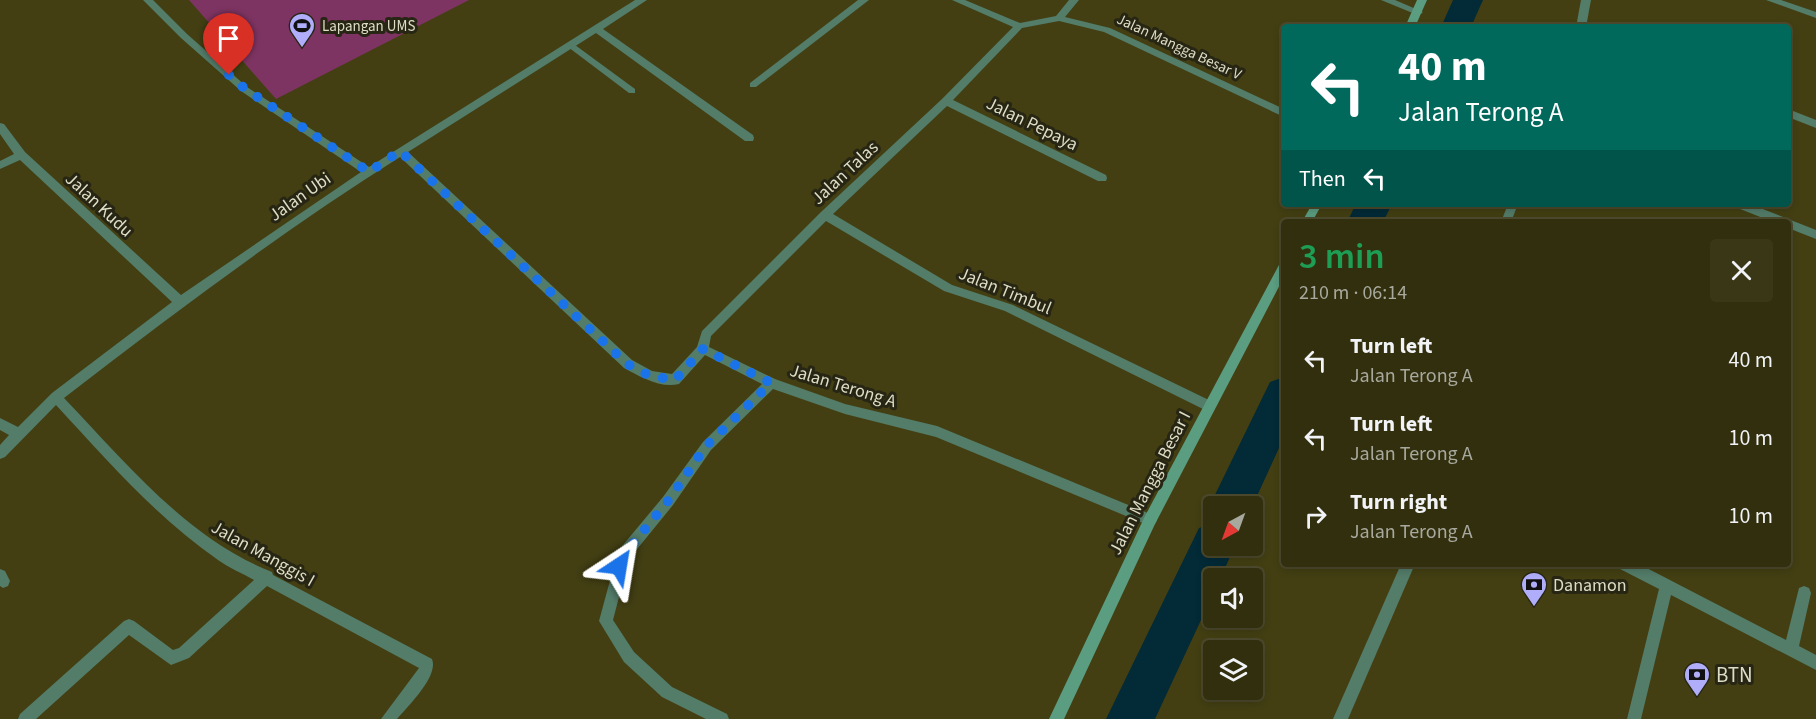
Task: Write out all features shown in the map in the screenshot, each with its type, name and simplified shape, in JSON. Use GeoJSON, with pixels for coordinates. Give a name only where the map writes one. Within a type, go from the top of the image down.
{"type":"FeatureCollection","features":[{"type":"Feature","properties":{"kind":"street"},"geometry":{"type":"LineString","coordinates":[[148,0],[184,36],[244,88],[369,172]]}},
{"type":"Feature","properties":{"kind":"street","name":"Jalan Ubi"},"geometry":{"type":"LineString","coordinates":[[0,453],[56,397],[180,302],[400,151],[642,0]]}},
{"type":"Feature","properties":{"kind":"street"},"geometry":{"type":"LineString","coordinates":[[753,85],[864,0]]}},
{"type":"Feature","properties":{"kind":"street"},"geometry":{"type":"LineString","coordinates":[[957,0],[1019,26]]}},
{"type":"Feature","properties":{"kind":"street"},"geometry":{"type":"LineString","coordinates":[[1059,18],[1074,0]]}},
{"type":"Feature","properties":{"kind":"street"},"geometry":{"type":"LineString","coordinates":[[1386,0],[1418,12]]}},
{"type":"Feature","properties":{"kind":"street"},"geometry":{"type":"LineString","coordinates":[[1412,24],[1422,0]]}},
{"type":"Feature","properties":{"kind":"street"},"geometry":{"type":"LineString","coordinates":[[1582,24],[1586,0]]}},
{"type":"Feature","properties":{"kind":"street"},"geometry":{"type":"LineString","coordinates":[[1772,0],[1816,15]]}},
{"type":"Feature","properties":{"kind":"street","name":"Jalan Mangga Besar V"},"geometry":{"type":"LineString","coordinates":[[1019,26],[1059,18],[1107,30],[1281,112]]}},
{"type":"Feature","properties":{"kind":"street","name":"Jalan Talas"},"geometry":{"type":"LineString","coordinates":[[703,349],[706,334],[825,214],[946,101],[1019,26]]}},
{"type":"Feature","properties":{"kind":"street"},"geometry":{"type":"LineString","coordinates":[[596,29],[749,138]]}},
{"type":"Feature","properties":{"kind":"street"},"geometry":{"type":"LineString","coordinates":[[571,45],[632,91]]}},
{"type":"Feature","properties":{"kind":"street","name":"Jalan Pepaya"},"geometry":{"type":"LineString","coordinates":[[946,101],[1102,178]]}},
{"type":"Feature","properties":{"kind":"street"},"geometry":{"type":"LineString","coordinates":[[1791,114],[1816,124]]}},
{"type":"Feature","properties":{"kind":"street","name":"Jalan Kudu"},"geometry":{"type":"LineString","coordinates":[[0,127],[21,155],[180,302]]}},
{"type":"Feature","properties":{"kind":"street"},"geometry":{"type":"LineString","coordinates":[[400,151],[627,364],[650,376],[675,380],[703,349]]}},
{"type":"Feature","properties":{"kind":"street"},"geometry":{"type":"LineString","coordinates":[[0,165],[21,155]]}},
{"type":"Feature","properties":{"kind":"street"},"geometry":{"type":"LineString","coordinates":[[1747,207],[1776,219]]}},
{"type":"Feature","properties":{"kind":"street","name":"Jalan Timbul"},"geometry":{"type":"LineString","coordinates":[[825,214],[948,288],[1009,308],[1209,406]]}},
{"type":"Feature","properties":{"kind":"street"},"geometry":{"type":"LineString","coordinates":[[1791,225],[1816,235]]}},
{"type":"Feature","properties":{"kind":"street","name":"Jalan Mangga Besar I"},"geometry":{"type":"LineString","coordinates":[[1056,719],[1150,520],[1281,272]]}},
{"type":"Feature","properties":{"kind":"street","name":"Jalan Terong A"},"geometry":{"type":"LineString","coordinates":[[703,349],[771,383],[845,409],[937,432],[1150,520]]}},
{"type":"Feature","properties":{"kind":"street"},"geometry":{"type":"LineString","coordinates":[[722,719],[668,692],[629,657],[606,621],[623,556],[668,501],[706,446],[771,383]]}},
{"type":"Feature","properties":{"kind":"street","name":"Jalan Manggis I"},"geometry":{"type":"LineString","coordinates":[[56,397],[132,478],[192,534],[225,557],[267,577],[427,664],[426,671],[388,719]]}},
{"type":"Feature","properties":{"kind":"street"},"geometry":{"type":"LineString","coordinates":[[0,423],[18,434]]}},
{"type":"Feature","properties":{"kind":"street"},"geometry":{"type":"LineString","coordinates":[[1340,719],[1407,567]]}},
{"type":"Feature","properties":{"kind":"street"},"geometry":{"type":"LineString","coordinates":[[1630,567],[1816,663]]}},
{"type":"Feature","properties":{"kind":"street"},"geometry":{"type":"LineString","coordinates":[[28,716],[129,626],[171,658],[184,653],[267,577]]}},
{"type":"Feature","properties":{"kind":"street"},"geometry":{"type":"LineString","coordinates":[[1634,719],[1666,587]]}},
{"type":"Feature","properties":{"kind":"street"},"geometry":{"type":"LineString","coordinates":[[1791,649],[1804,593]]}},
{"type":"Feature","properties":{"kind":"shaded area","name":"Lapangan UMS"},"geometry":{"type":"Polygon","coordinates":[[[189,0],[469,0],[276,99],[189,0]]]}},
{"type":"Feature","properties":{"kind":"waterway"},"geometry":{"type":"LineString","coordinates":[[1457,24],[1468,0]]}},
{"type":"Feature","properties":{"kind":"waterway"},"geometry":{"type":"LineString","coordinates":[[1366,219],[1372,207]]}},
{"type":"Feature","properties":{"kind":"waterway"},"geometry":{"type":"LineString","coordinates":[[1235,496],[1281,400]]}},
{"type":"Feature","properties":{"kind":"waterway"},"geometry":{"type":"LineString","coordinates":[[1130,719],[1208,556]]}},
{"type":"Feature","properties":{"kind":"place","name":"Lapangan UMS"},"geometry":{"type":"Point","coordinates":[302,49]}},
{"type":"Feature","properties":{"kind":"place","name":"Danamon"},"geometry":{"type":"Point","coordinates":[1534,608]}},
{"type":"Feature","properties":{"kind":"place","name":"BTN"},"geometry":{"type":"Point","coordinates":[1697,698]}},
{"type":"Feature","properties":{"kind":"route"},"geometry":{"type":"LineString","coordinates":[[229,75],[244,88],[369,172],[400,151],[627,364],[650,376],[675,380],[703,349],[771,383],[706,446],[668,501],[623,556],[619,566]]}}]}
